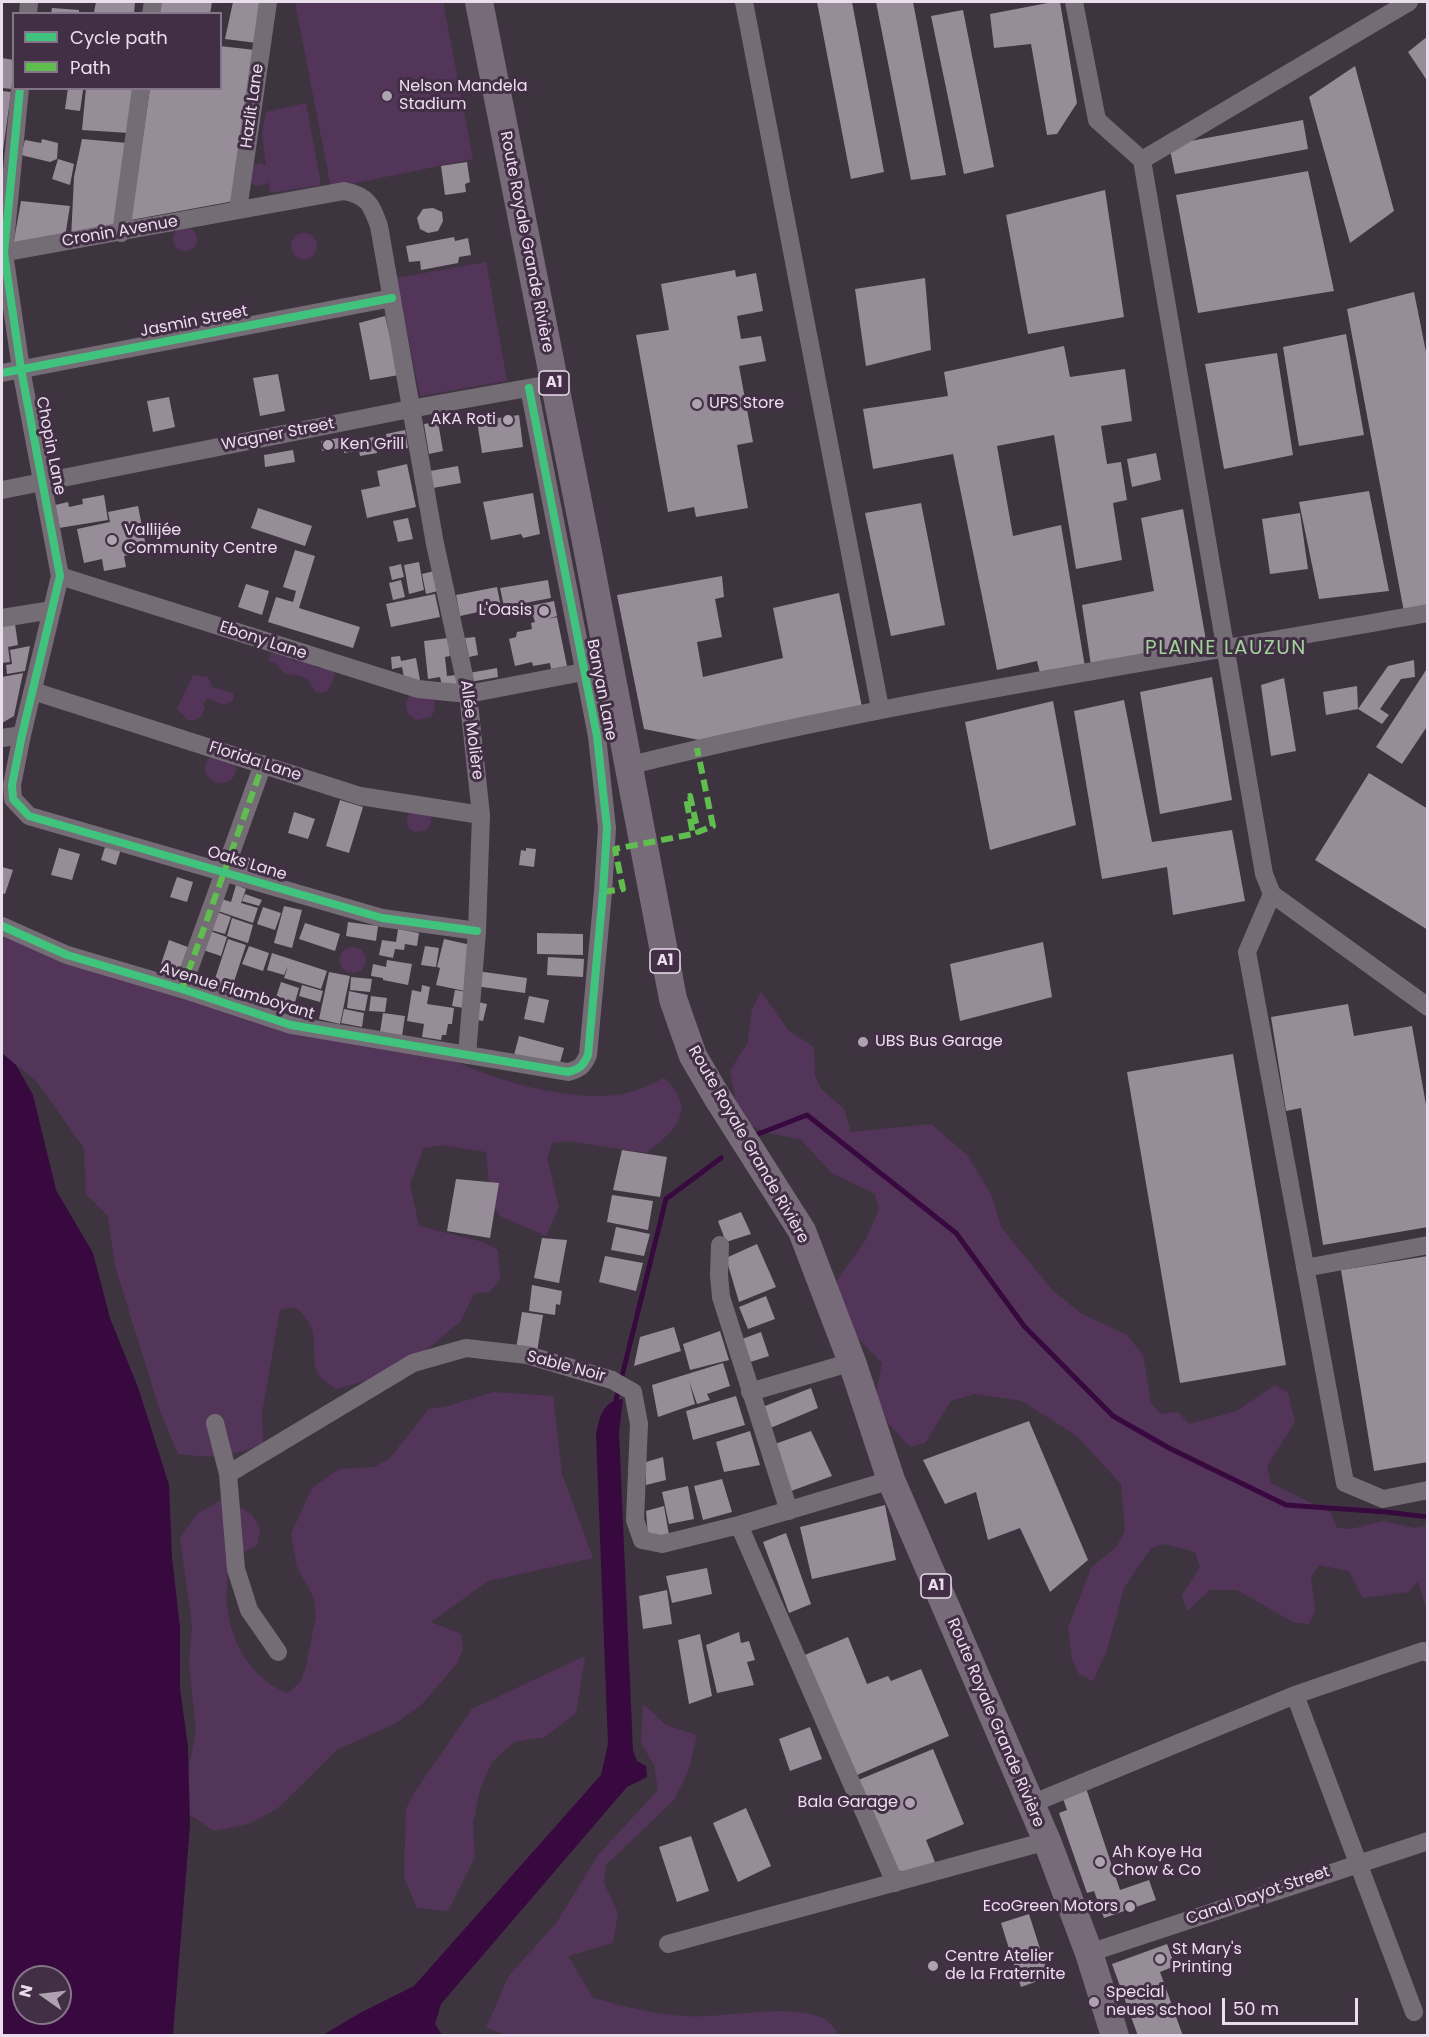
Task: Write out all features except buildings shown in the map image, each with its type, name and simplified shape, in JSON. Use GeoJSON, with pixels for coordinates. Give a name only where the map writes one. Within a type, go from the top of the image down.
{"type":"FeatureCollection","features":[{"type":"Feature","properties":{"kind":"main road","name":"Route Royale Grande Rivière"},"geometry":{"type":"LineString","coordinates":[[479,2],[542,386],[627,766],[673,999],[693,1056],[802,1231],[852,1362],[891,1480],[1047,1841],[1089,1953],[1115,2036]]}},
{"type":"Feature","properties":{"kind":"street","name":"Hazlit Lane"},"geometry":{"type":"LineString","coordinates":[[238,210],[268,2]]}},
{"type":"Feature","properties":{"kind":"street"},"geometry":{"type":"LineString","coordinates":[[744,2],[880,708]]}},
{"type":"Feature","properties":{"kind":"street"},"geometry":{"type":"LineString","coordinates":[[1074,2],[1097,120],[1142,160],[1263,874],[1272,894],[1428,1007]]}},
{"type":"Feature","properties":{"kind":"street"},"geometry":{"type":"LineString","coordinates":[[1142,160],[1409,2]]}},
{"type":"Feature","properties":{"kind":"street","name":"Chopin Lane"},"geometry":{"type":"LineString","coordinates":[[16,803],[13,799],[12,785],[60,576],[21,369],[2,253],[20,90]]}},
{"type":"Feature","properties":{"kind":"street"},"geometry":{"type":"LineString","coordinates":[[121,233],[141,90]]}},
{"type":"Feature","properties":{"kind":"street","name":"Cronin Avenue"},"geometry":{"type":"LineString","coordinates":[[2,253],[344,192],[358,194],[370,204],[379,226],[392,298]]}},
{"type":"Feature","properties":{"kind":"street","name":"Jasmin Street"},"geometry":{"type":"LineString","coordinates":[[2,373],[392,298]]}},
{"type":"Feature","properties":{"kind":"street","name":"Allée Molière"},"geometry":{"type":"LineString","coordinates":[[392,298],[435,544],[468,694],[481,815],[477,931],[467,1055]]}},
{"type":"Feature","properties":{"kind":"street","name":"Wagner Street"},"geometry":{"type":"LineString","coordinates":[[2,490],[410,409],[542,386]]}},
{"type":"Feature","properties":{"kind":"street","name":"Banyan Lane"},"geometry":{"type":"LineString","coordinates":[[542,386],[583,672],[597,736],[607,828],[588,1055],[579,1069]]}},
{"type":"Feature","properties":{"kind":"street","name":"Ebony Lane"},"geometry":{"type":"LineString","coordinates":[[60,576],[418,690],[468,694],[583,672]]}},
{"type":"Feature","properties":{"kind":"street"},"geometry":{"type":"LineString","coordinates":[[2,618],[52,610]]}},
{"type":"Feature","properties":{"kind":"street"},"geometry":{"type":"LineString","coordinates":[[627,766],[697,748],[880,708],[1226,650],[1428,613]]}},
{"type":"Feature","properties":{"kind":"street","name":"Florida Lane"},"geometry":{"type":"LineString","coordinates":[[33,691],[360,796],[481,815]]}},
{"type":"Feature","properties":{"kind":"street"},"geometry":{"type":"LineString","coordinates":[[2,738],[22,735]]}},
{"type":"Feature","properties":{"kind":"street"},"geometry":{"type":"LineString","coordinates":[[182,989],[263,764]]}},
{"type":"Feature","properties":{"kind":"street","name":"Oaks Lane"},"geometry":{"type":"LineString","coordinates":[[16,803],[29,816],[382,918],[477,931]]}},
{"type":"Feature","properties":{"kind":"street"},"geometry":{"type":"LineString","coordinates":[[1272,894],[1247,951],[1345,1483],[1383,1499],[1428,1491]]}},
{"type":"Feature","properties":{"kind":"street","name":"Avenue Flamboyant"},"geometry":{"type":"LineString","coordinates":[[2,926],[67,955],[182,989],[291,1025],[568,1072],[579,1069]]}},
{"type":"Feature","properties":{"kind":"street"},"geometry":{"type":"LineString","coordinates":[[720,1245],[721,1297],[789,1511]]}},
{"type":"Feature","properties":{"kind":"street"},"geometry":{"type":"LineString","coordinates":[[1305,1268],[1428,1245]]}},
{"type":"Feature","properties":{"kind":"street","name":"Sable Noir"},"geometry":{"type":"LineString","coordinates":[[228,1474],[413,1363],[466,1348],[527,1355],[612,1380],[633,1392],[639,1424],[635,1520],[642,1540],[662,1544],[740,1526],[891,1480]]}},
{"type":"Feature","properties":{"kind":"street"},"geometry":{"type":"LineString","coordinates":[[750,1392],[852,1362]]}},
{"type":"Feature","properties":{"kind":"street"},"geometry":{"type":"LineString","coordinates":[[215,1423],[228,1474],[236,1569],[249,1610],[278,1652]]}},
{"type":"Feature","properties":{"kind":"street"},"geometry":{"type":"LineString","coordinates":[[740,1526],[895,1883]]}},
{"type":"Feature","properties":{"kind":"street"},"geometry":{"type":"LineString","coordinates":[[1031,1804],[1295,1695],[1423,1651],[1428,1653]]}},
{"type":"Feature","properties":{"kind":"street"},"geometry":{"type":"LineString","coordinates":[[1295,1695],[1414,2012]]}},
{"type":"Feature","properties":{"kind":"street"},"geometry":{"type":"LineString","coordinates":[[668,1944],[1047,1841]]}},
{"type":"Feature","properties":{"kind":"street","name":"Canal Dayot Street"},"geometry":{"type":"LineString","coordinates":[[1089,1953],[1358,1862],[1428,1841]]}},
{"type":"Feature","properties":{"kind":"shaded area","name":"Nelson Mandela Stadium"},"geometry":{"type":"Polygon","coordinates":[[[295,2],[443,2],[473,159],[331,188],[295,2]]]}},
{"type":"Feature","properties":{"kind":"shaded area"},"geometry":{"type":"Polygon","coordinates":[[[306,103],[321,185],[270,193],[268,182],[260,186],[254,185],[249,181],[253,165],[261,163],[266,166],[262,133],[266,112],[306,103]]]}},
{"type":"Feature","properties":{"kind":"shaded area"},"geometry":{"type":"Polygon","coordinates":[[[185,227],[194,230],[197,239],[194,248],[185,251],[176,248],[173,239],[176,230],[185,227]]]}},
{"type":"Feature","properties":{"kind":"shaded area"},"geometry":{"type":"Polygon","coordinates":[[[304,233],[313,237],[317,246],[313,255],[304,259],[295,255],[291,246],[295,237],[304,233]]]}},
{"type":"Feature","properties":{"kind":"shaded area"},"geometry":{"type":"Polygon","coordinates":[[[486,262],[507,381],[420,396],[396,278],[486,262]]]}},
{"type":"Feature","properties":{"kind":"shaded area"},"geometry":{"type":"Polygon","coordinates":[[[271,653],[290,657],[294,662],[304,660],[317,668],[329,668],[335,674],[331,685],[326,691],[315,691],[306,679],[285,674],[276,664],[268,660],[271,653]]]}},
{"type":"Feature","properties":{"kind":"shaded area"},"geometry":{"type":"Polygon","coordinates":[[[193,675],[208,677],[212,687],[233,693],[233,700],[224,705],[207,698],[203,704],[205,707],[202,715],[195,720],[188,720],[177,709],[193,675]]]}},
{"type":"Feature","properties":{"kind":"shaded area"},"geometry":{"type":"Polygon","coordinates":[[[413,693],[434,699],[435,709],[431,717],[417,720],[410,715],[406,704],[413,693]]]}},
{"type":"Feature","properties":{"kind":"shaded area"},"geometry":{"type":"Polygon","coordinates":[[[211,756],[236,765],[234,775],[229,781],[216,782],[210,778],[206,772],[206,765],[211,756]]]}},
{"type":"Feature","properties":{"kind":"shaded area"},"geometry":{"type":"Polygon","coordinates":[[[410,811],[431,816],[431,824],[426,830],[415,832],[408,827],[407,818],[410,811]]]}},
{"type":"Feature","properties":{"kind":"shaded area"},"geometry":{"type":"Polygon","coordinates":[[[2,929],[68,960],[446,1057],[506,1081],[529,1087],[575,1095],[616,1095],[635,1091],[664,1078],[680,1100],[679,1119],[674,1128],[646,1153],[569,1141],[552,1143],[547,1158],[559,1207],[546,1236],[500,1216],[491,1203],[486,1152],[441,1145],[424,1148],[410,1184],[419,1226],[483,1242],[498,1250],[500,1280],[489,1292],[474,1294],[460,1322],[402,1370],[337,1389],[316,1370],[314,1339],[307,1319],[295,1307],[280,1310],[262,1413],[263,1444],[221,1456],[178,1454],[160,1411],[115,1266],[108,1216],[86,1194],[84,1148],[37,1082],[2,1053],[2,929]]]}},
{"type":"Feature","properties":{"kind":"shaded area"},"geometry":{"type":"Polygon","coordinates":[[[353,947],[362,951],[366,960],[362,969],[353,973],[344,969],[340,960],[344,951],[353,947]]]}},
{"type":"Feature","properties":{"kind":"shaded area"},"geometry":{"type":"Polygon","coordinates":[[[761,992],[789,1031],[814,1047],[815,1075],[821,1089],[844,1109],[851,1132],[931,1124],[967,1155],[991,1194],[1001,1227],[1053,1291],[1082,1314],[1127,1335],[1143,1355],[1151,1403],[1161,1414],[1178,1412],[1189,1424],[1237,1411],[1275,1385],[1288,1393],[1295,1422],[1267,1466],[1271,1483],[1331,1513],[1337,1528],[1351,1529],[1383,1521],[1414,1528],[1425,1526],[1427,1500],[1427,1611],[1418,1581],[1408,1592],[1363,1598],[1349,1571],[1319,1565],[1311,1577],[1315,1610],[1309,1624],[1293,1622],[1237,1590],[1210,1590],[1187,1611],[1182,1595],[1200,1567],[1195,1552],[1165,1544],[1151,1548],[1124,1588],[1107,1650],[1093,1681],[1079,1674],[1072,1659],[1068,1628],[1091,1568],[1117,1546],[1125,1531],[1121,1484],[1077,1436],[1022,1401],[975,1394],[951,1401],[925,1443],[910,1447],[888,1423],[876,1394],[882,1363],[850,1330],[835,1283],[865,1241],[879,1210],[875,1194],[832,1173],[800,1139],[768,1133],[740,1121],[730,1071],[748,1042],[752,1009],[761,992]]]}},
{"type":"Feature","properties":{"kind":"shaded area"},"geometry":{"type":"Polygon","coordinates":[[[2,1053],[16,1065],[33,1095],[56,1190],[93,1253],[110,1318],[139,1390],[169,1485],[172,1557],[180,1628],[180,1688],[188,1747],[190,1825],[173,2035],[2,2035],[2,1053]]]}},
{"type":"Feature","properties":{"kind":"shaded area"},"geometry":{"type":"Polygon","coordinates":[[[493,1392],[553,1396],[562,1474],[593,1558],[488,1581],[431,1622],[461,1634],[463,1649],[456,1665],[422,1704],[396,1723],[337,1750],[278,1808],[249,1824],[214,1831],[187,1813],[183,1798],[196,1730],[189,1662],[192,1625],[180,1538],[197,1514],[225,1498],[252,1515],[260,1528],[257,1545],[229,1559],[227,1605],[229,1619],[238,1646],[253,1669],[274,1687],[287,1693],[300,1683],[306,1667],[316,1616],[314,1598],[297,1567],[291,1534],[312,1488],[339,1469],[374,1467],[389,1459],[429,1409],[448,1406],[493,1392]]]}},
{"type":"Feature","properties":{"kind":"shaded area"},"geometry":{"type":"Polygon","coordinates":[[[623,1399],[619,1432],[633,1751],[637,1761],[646,1766],[647,1777],[627,1787],[441,2004],[435,2024],[442,2035],[323,2035],[360,2013],[414,1986],[601,1775],[608,1744],[596,1434],[606,1406],[623,1399]]]}},
{"type":"Feature","properties":{"kind":"shaded area"},"geometry":{"type":"Polygon","coordinates":[[[585,1656],[576,1713],[545,1737],[514,1742],[492,1762],[480,1789],[473,1823],[475,1857],[448,1911],[417,1908],[404,1877],[406,1809],[414,1793],[472,1709],[585,1656]]]}},
{"type":"Feature","properties":{"kind":"shaded area"},"geometry":{"type":"Polygon","coordinates":[[[643,1704],[666,1725],[697,1735],[689,1769],[674,1800],[606,1865],[604,1883],[618,1913],[613,1943],[568,1956],[593,1998],[649,2012],[683,2016],[770,2011],[805,2013],[826,2020],[838,2035],[512,2036],[486,2028],[508,1977],[557,1922],[598,1855],[658,1790],[654,1765],[641,1743],[643,1704]]]}},
{"type":"Feature","properties":{"kind":"waterway"},"geometry":{"type":"LineString","coordinates":[[753,1136],[807,1115],[956,1233],[1024,1326],[1113,1416],[1169,1448],[1286,1505],[1428,1517]]}},
{"type":"Feature","properties":{"kind":"waterway"},"geometry":{"type":"LineString","coordinates":[[616,1400],[666,1199],[721,1158]]}},
{"type":"Feature","properties":{"kind":"marked path"},"geometry":{"type":"LineString","coordinates":[[603,892],[623,889],[615,849],[693,834],[686,798],[690,796],[698,832],[713,826],[697,748]]}},
{"type":"Feature","properties":{"kind":"marked path"},"geometry":{"type":"LineString","coordinates":[[182,989],[263,764]]}},
{"type":"Feature","properties":{"kind":"cycle path"},"geometry":{"type":"LineString","coordinates":[[20,90],[4,253],[21,369],[60,576],[22,735],[12,785],[13,799],[29,816],[382,918],[477,931]]}},
{"type":"Feature","properties":{"kind":"cycle path"},"geometry":{"type":"LineString","coordinates":[[2,373],[392,298]]}},
{"type":"Feature","properties":{"kind":"cycle path"},"geometry":{"type":"LineString","coordinates":[[2,926],[67,955],[182,989],[291,1025],[568,1072],[581,1066],[588,1055],[607,828],[597,736],[529,388]]}},
{"type":"Feature","properties":{"kind":"place","name":"Nelson Mandela Stadium"},"geometry":{"type":"Point","coordinates":[387,96]}},
{"type":"Feature","properties":{"kind":"place","name":"UPS Store"},"geometry":{"type":"Point","coordinates":[697,404]}},
{"type":"Feature","properties":{"kind":"place","name":"AKA Roti"},"geometry":{"type":"Point","coordinates":[508,420]}},
{"type":"Feature","properties":{"kind":"place","name":"Ken Grill"},"geometry":{"type":"Point","coordinates":[328,445]}},
{"type":"Feature","properties":{"kind":"place","name":"Vallijée Community Centre"},"geometry":{"type":"Point","coordinates":[112,540]}},
{"type":"Feature","properties":{"kind":"place","name":"L'Oasis"},"geometry":{"type":"Point","coordinates":[544,611]}},
{"type":"Feature","properties":{"kind":"place","name":"UBS Bus Garage"},"geometry":{"type":"Point","coordinates":[863,1042]}},
{"type":"Feature","properties":{"kind":"place","name":"Bala Garage"},"geometry":{"type":"Point","coordinates":[910,1803]}},
{"type":"Feature","properties":{"kind":"place","name":"Ah Koye Ha Chow & Co"},"geometry":{"type":"Point","coordinates":[1100,1862]}},
{"type":"Feature","properties":{"kind":"place","name":"EcoGreen Motors"},"geometry":{"type":"Point","coordinates":[1130,1907]}},
{"type":"Feature","properties":{"kind":"place","name":"St Mary's Printing"},"geometry":{"type":"Point","coordinates":[1160,1959]}},
{"type":"Feature","properties":{"kind":"place","name":"Centre Atelier de la Fraternite"},"geometry":{"type":"Point","coordinates":[933,1966]}},
{"type":"Feature","properties":{"kind":"place","name":"Special neues school"},"geometry":{"type":"Point","coordinates":[1094,2002]}},
{"type":"Feature","properties":{"kind":"district","name":"PLAINE LAUZUN"},"geometry":{"type":"Point","coordinates":[1226,649]}}]}
